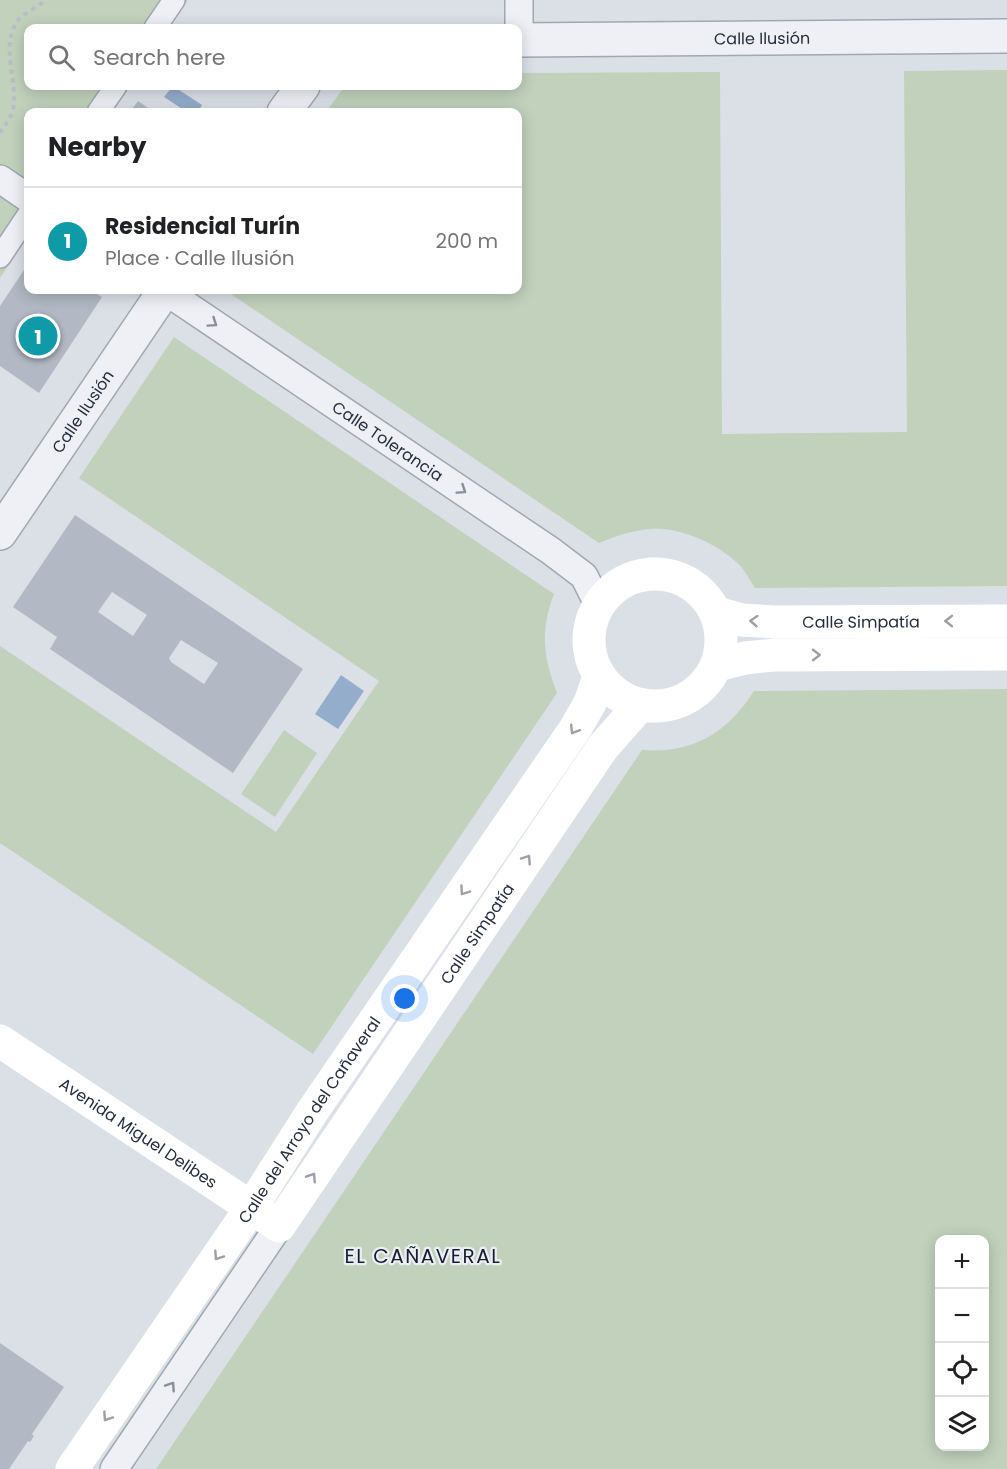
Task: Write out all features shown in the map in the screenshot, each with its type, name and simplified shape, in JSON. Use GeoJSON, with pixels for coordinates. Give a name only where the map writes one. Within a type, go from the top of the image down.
{"type":"FeatureCollection","features":[{"type":"Feature","properties":{"kind":"main road"},"geometry":{"type":"LineString","coordinates":[[652,573],[675,577],[696,588],[708,599],[716,613],[721,639],[717,665],[704,684],[686,699],[672,705],[656,707],[625,700],[610,690],[592,664],[588,648],[588,633],[598,604],[621,583],[636,576],[652,573]]}},
{"type":"Feature","properties":{"kind":"main road","name":"Calle Simpatía"},"geometry":{"type":"LineString","coordinates":[[716,613],[742,620],[775,622],[1007,621]]}},
{"type":"Feature","properties":{"kind":"main road","name":"Calle Simpatía"},"geometry":{"type":"LineString","coordinates":[[717,665],[745,658],[774,655],[1007,654]]}},
{"type":"Feature","properties":{"kind":"main road","name":"Calle del Arroyo del Cañaveral"},"geometry":{"type":"LineString","coordinates":[[72,1469],[250,1208],[312,1112],[575,729],[590,703],[599,677]]}},
{"type":"Feature","properties":{"kind":"main road","name":"Calle Simpatía"},"geometry":{"type":"LineString","coordinates":[[279,1226],[603,747],[640,705]]}},
{"type":"Feature","properties":{"kind":"main road","name":"Avenida Miguel Delibes"},"geometry":{"type":"LineString","coordinates":[[0,1041],[279,1226]]}},
{"type":"Feature","properties":{"kind":"street"},"geometry":{"type":"LineString","coordinates":[[158,24],[174,0]]}},
{"type":"Feature","properties":{"kind":"street"},"geometry":{"type":"LineString","coordinates":[[518,24],[519,0]]}},
{"type":"Feature","properties":{"kind":"street","name":"Calle Ilusión"},"geometry":{"type":"LineString","coordinates":[[522,40],[1007,36]]}},
{"type":"Feature","properties":{"kind":"street"},"geometry":{"type":"LineString","coordinates":[[101,108],[113,90]]}},
{"type":"Feature","properties":{"kind":"street"},"geometry":{"type":"LineString","coordinates":[[287,108],[300,90]]}},
{"type":"Feature","properties":{"kind":"street"},"geometry":{"type":"LineString","coordinates":[[0,179],[24,195]]}},
{"type":"Feature","properties":{"kind":"street"},"geometry":{"type":"LineString","coordinates":[[0,257],[24,221]]}},
{"type":"Feature","properties":{"kind":"street","name":"Calle Ilusión"},"geometry":{"type":"LineString","coordinates":[[0,533],[162,294]]}},
{"type":"Feature","properties":{"kind":"street","name":"Calle Tolerancia"},"geometry":{"type":"LineString","coordinates":[[171,294],[551,551],[584,576],[598,604]]}},
{"type":"Feature","properties":{"kind":"street","name":"Calle del Arroyo del Cañaveral"},"geometry":{"type":"LineString","coordinates":[[114,1469],[279,1226]]}},
{"type":"Feature","properties":{"kind":"path"},"geometry":{"type":"LineString","coordinates":[[0,134],[12,115],[14,103],[5,44],[19,19],[46,0]]}},
{"type":"Feature","properties":{"kind":"green space"},"geometry":{"type":"Polygon","coordinates":[[[0,0],[188,0],[172,24],[24,24],[24,90],[127,90],[115,108],[24,108],[24,242],[0,278],[0,0]]]}},
{"type":"Feature","properties":{"kind":"green space"},"geometry":{"type":"Polygon","coordinates":[[[1007,70],[1007,586],[755,588],[743,569],[725,553],[701,540],[676,531],[645,530],[599,543],[231,294],[522,294],[522,108],[329,108],[342,90],[522,90],[522,73],[720,72],[722,434],[907,432],[904,71],[1007,70]]]}},
{"type":"Feature","properties":{"kind":"green space"},"geometry":{"type":"Polygon","coordinates":[[[174,337],[554,594],[547,620],[545,644],[557,693],[313,1054],[0,843],[0,646],[276,832],[379,681],[79,478],[174,337]]]}},
{"type":"Feature","properties":{"kind":"green space"},"geometry":{"type":"Polygon","coordinates":[[[1007,689],[1007,1469],[156,1469],[642,750],[677,748],[707,738],[744,706],[754,691],[1007,689]]]}},
{"type":"Feature","properties":{"kind":"green space"},"geometry":{"type":"Polygon","coordinates":[[[284,730],[317,753],[275,817],[241,794],[284,730]]]}},
{"type":"Feature","properties":{"kind":"water"},"geometry":{"type":"Polygon","coordinates":[[[170,90],[179,90],[202,105],[200,108],[181,108],[164,97],[170,90]]]}},
{"type":"Feature","properties":{"kind":"water"},"geometry":{"type":"Polygon","coordinates":[[[341,675],[364,691],[338,729],[315,714],[341,675]]]}},
{"type":"Feature","properties":{"kind":"building"},"geometry":{"type":"Polygon","coordinates":[[[138,101],[148,108],[133,108],[138,101]]]}},
{"type":"Feature","properties":{"kind":"building"},"geometry":{"type":"Polygon","coordinates":[[[24,270],[24,294],[97,294],[102,297],[39,393],[0,366],[0,306],[24,270]]]}},
{"type":"Feature","properties":{"kind":"building"},"geometry":{"type":"Polygon","coordinates":[[[75,515],[303,669],[233,773],[50,649],[57,637],[13,607],[75,515]],[[112,592],[98,612],[133,636],[147,615],[112,592]],[[181,640],[169,658],[171,662],[204,684],[218,663],[181,640]]]}},
{"type":"Feature","properties":{"kind":"building"},"geometry":{"type":"Polygon","coordinates":[[[0,1343],[64,1387],[32,1434],[34,1436],[30,1442],[28,1441],[9,1469],[0,1469],[0,1343]]]}},
{"type":"Feature","properties":{"kind":"place","name":"Residencial Turín"},"geometry":{"type":"Point","coordinates":[38,336]}},
{"type":"Feature","properties":{"kind":"district","name":"EL CAÑAVERAL"},"geometry":{"type":"Point","coordinates":[423,1256]}}]}
